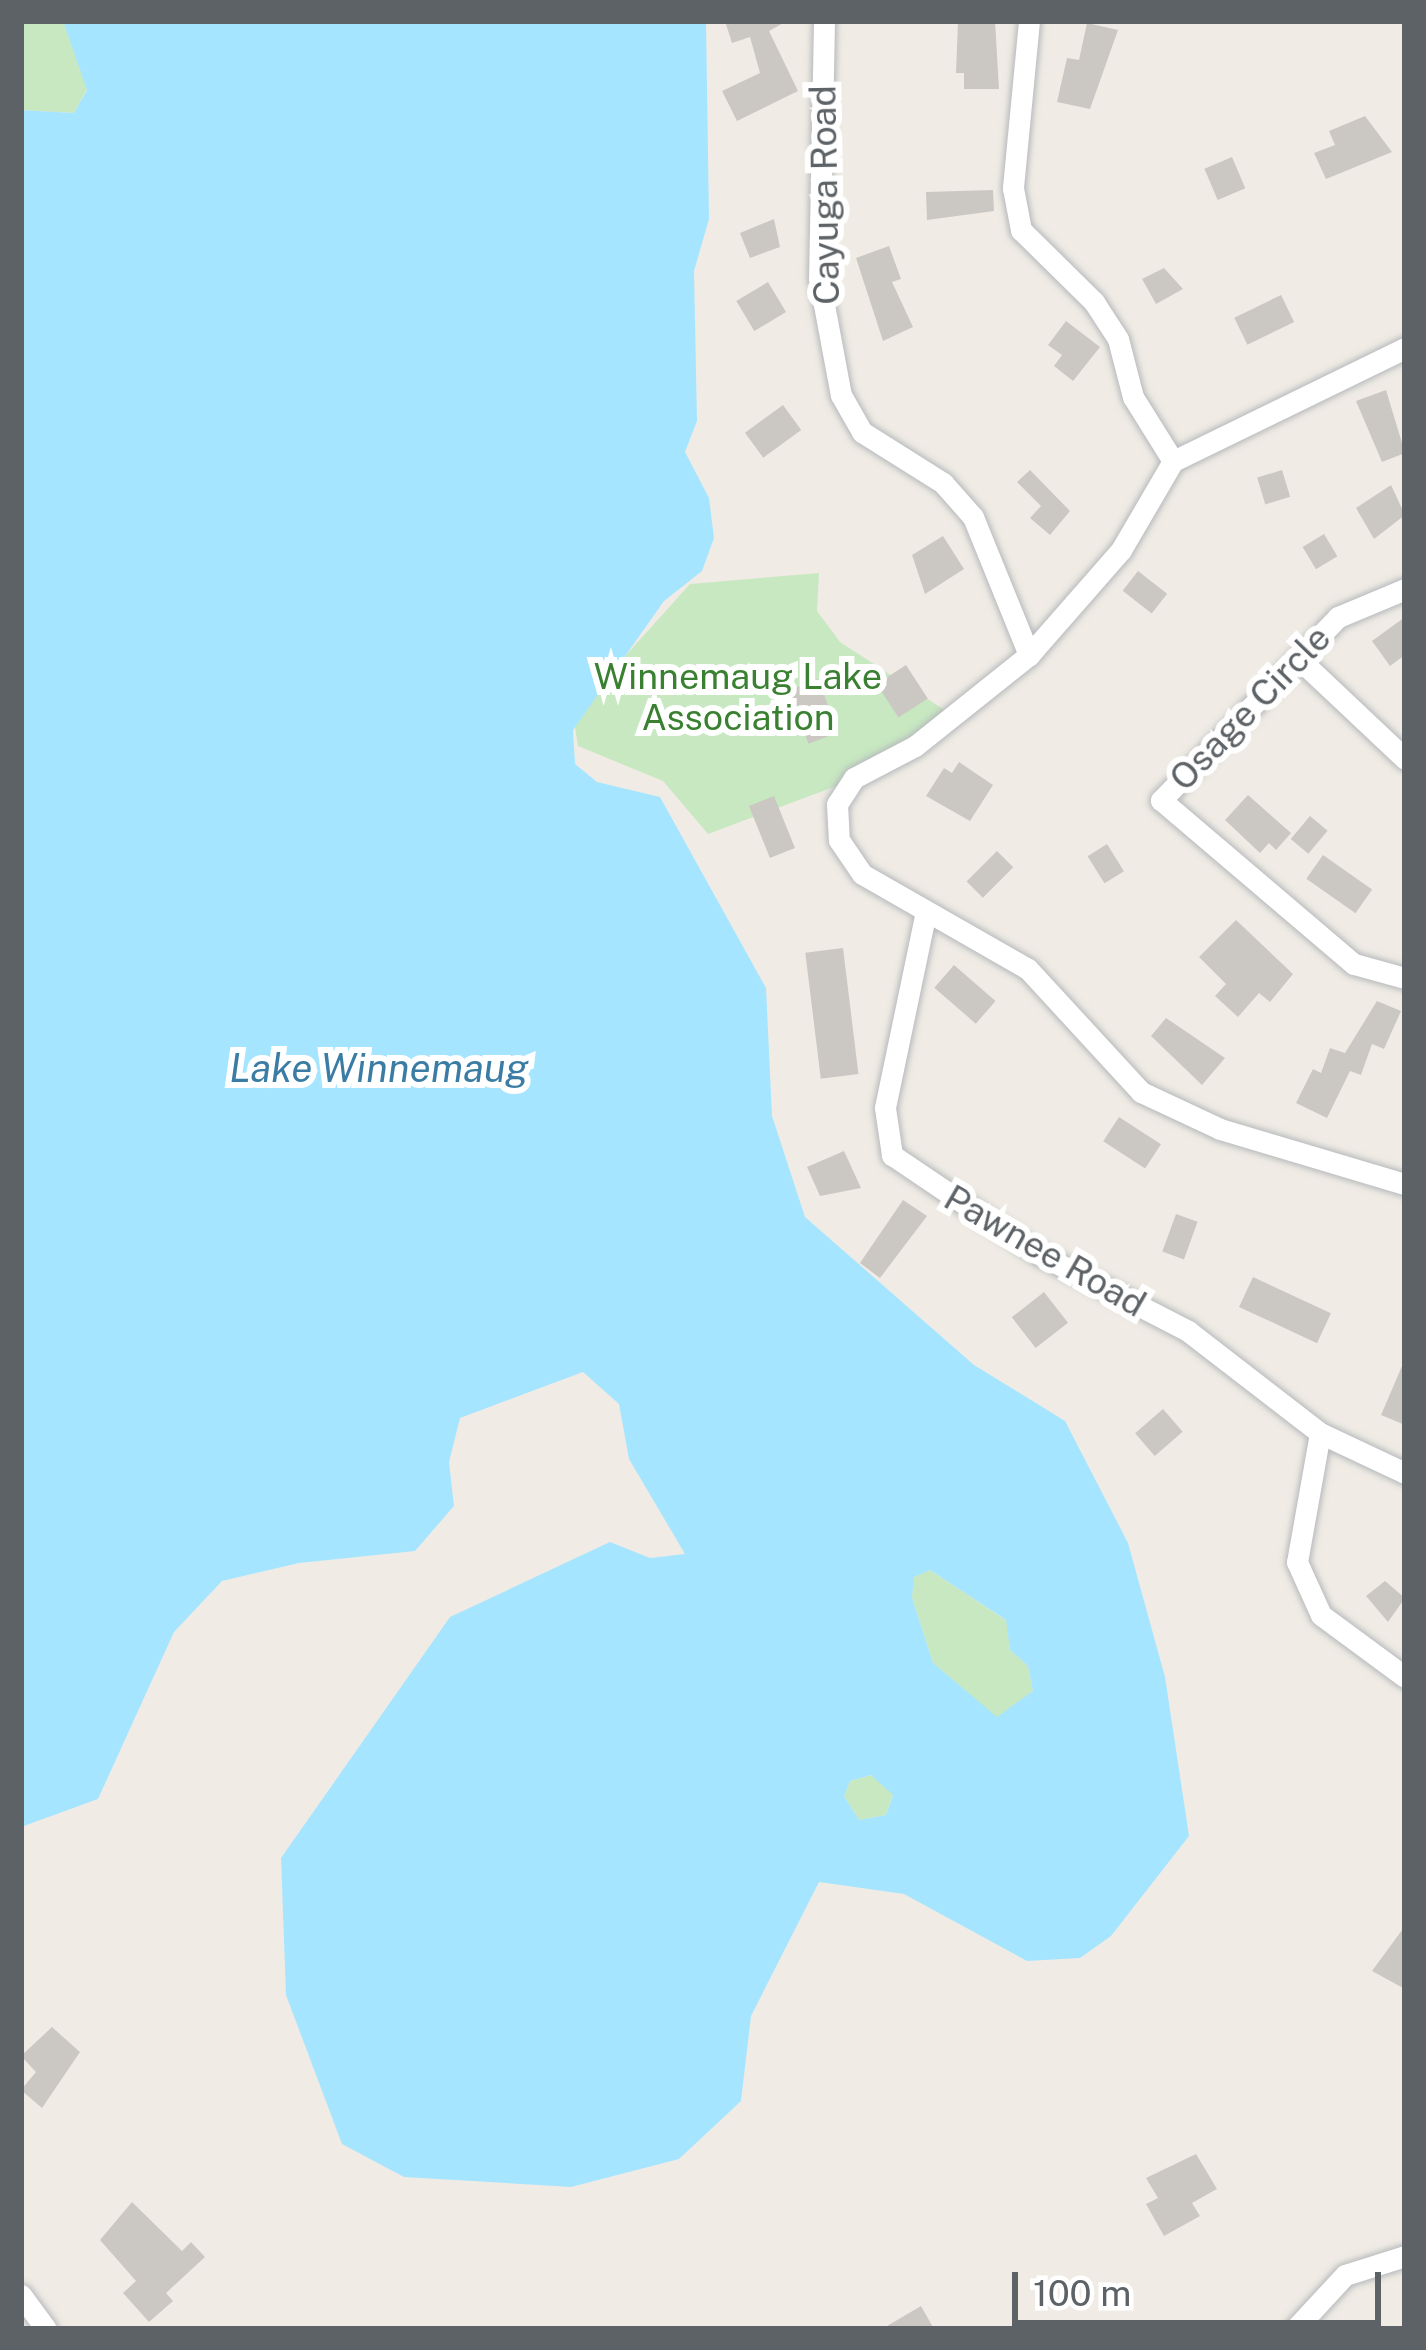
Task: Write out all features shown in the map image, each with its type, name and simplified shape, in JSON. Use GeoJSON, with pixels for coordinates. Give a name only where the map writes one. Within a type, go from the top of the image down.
{"type":"FeatureCollection","features":[{"type":"Feature","properties":{"kind":"street","name":"Cayuga Road"},"geometry":{"type":"LineString","coordinates":[[824,21],[819,278],[841,394],[862,432],[944,483],[973,517],[1029,655]]}},
{"type":"Feature","properties":{"kind":"street"},"geometry":{"type":"LineString","coordinates":[[1029,21],[1013,188],[1021,230],[1094,302],[1118,339],[1133,397],[1173,461]]}},
{"type":"Feature","properties":{"kind":"street"},"geometry":{"type":"LineString","coordinates":[[1405,348],[1173,461],[1121,550],[1029,655],[915,746],[854,778],[837,804],[838,840],[862,874],[925,916],[1028,969],[1141,1092],[1220,1129],[1405,1184]]}},
{"type":"Feature","properties":{"kind":"street","name":"Osage Circle"},"geometry":{"type":"LineString","coordinates":[[1405,589],[1338,617],[1161,800],[1354,964],[1405,978]]}},
{"type":"Feature","properties":{"kind":"street"},"geometry":{"type":"LineString","coordinates":[[1298,658],[1405,759]]}},
{"type":"Feature","properties":{"kind":"street","name":"Pawnee Road"},"geometry":{"type":"LineString","coordinates":[[925,916],[885,1108],[892,1155],[1039,1254],[1188,1331],[1320,1433],[1405,1473]]}},
{"type":"Feature","properties":{"kind":"street"},"geometry":{"type":"LineString","coordinates":[[1320,1433],[1298,1562],[1322,1616],[1405,1677]]}},
{"type":"Feature","properties":{"kind":"street"},"geometry":{"type":"LineString","coordinates":[[1295,2329],[1346,2275],[1405,2256]]}},
{"type":"Feature","properties":{"kind":"street"},"geometry":{"type":"LineString","coordinates":[[21,2295],[46,2329]]}},
{"type":"Feature","properties":{"kind":"green space"},"geometry":{"type":"Polygon","coordinates":[[[21,21],[63,21],[87,89],[74,113],[21,110],[21,21]]]}},
{"type":"Feature","properties":{"kind":"green space","name":"Winnemaug Lake Association"},"geometry":{"type":"Polygon","coordinates":[[[819,573],[817,611],[840,642],[946,711],[909,759],[708,834],[663,781],[578,746],[573,714],[690,584],[819,573]]]}},
{"type":"Feature","properties":{"kind":"green space"},"geometry":{"type":"Polygon","coordinates":[[[930,1570],[1007,1621],[1010,1650],[1028,1666],[1033,1691],[997,1718],[933,1663],[912,1598],[913,1577],[930,1570]]]}},
{"type":"Feature","properties":{"kind":"green space"},"geometry":{"type":"Polygon","coordinates":[[[872,1775],[893,1794],[886,1815],[859,1820],[844,1796],[850,1781],[872,1775]]]}},
{"type":"Feature","properties":{"kind":"water","name":"Lake Winnemaug"},"geometry":{"type":"Polygon","coordinates":[[[63,21],[706,21],[709,219],[694,271],[697,421],[685,452],[709,498],[714,538],[702,571],[664,601],[573,730],[575,764],[597,782],[660,797],[766,988],[772,1116],[805,1217],[974,1365],[1065,1421],[1128,1543],[1165,1677],[1189,1836],[1111,1936],[1080,1958],[1027,1961],[904,1894],[819,1882],[751,2016],[741,2101],[679,2159],[571,2187],[404,2177],[342,2144],[286,1995],[281,1858],[450,1617],[610,1542],[650,1558],[685,1554],[629,1459],[619,1404],[583,1372],[460,1418],[449,1462],[454,1506],[415,1551],[299,1563],[222,1581],[174,1632],[98,1799],[21,1827],[21,110],[74,113],[87,90],[63,21]],[[930,1570],[914,1577],[912,1598],[933,1663],[997,1717],[1033,1691],[1028,1666],[1010,1650],[1006,1620],[930,1570]],[[871,1775],[850,1781],[844,1796],[859,1820],[886,1815],[893,1795],[871,1775]]]}},
{"type":"Feature","properties":{"kind":"building"},"geometry":{"type":"Polygon","coordinates":[[[725,21],[787,21],[769,31],[798,91],[737,121],[722,91],[760,73],[750,37],[732,43],[725,21]]]}},
{"type":"Feature","properties":{"kind":"building"},"geometry":{"type":"Polygon","coordinates":[[[958,21],[995,21],[999,89],[964,89],[964,73],[956,73],[958,21]]]}},
{"type":"Feature","properties":{"kind":"building"},"geometry":{"type":"Polygon","coordinates":[[[1087,23],[1118,30],[1090,109],[1057,102],[1067,58],[1079,60],[1087,23]]]}},
{"type":"Feature","properties":{"kind":"building"},"geometry":{"type":"Polygon","coordinates":[[[1365,116],[1392,152],[1326,179],[1314,153],[1335,145],[1329,131],[1365,116]]]}},
{"type":"Feature","properties":{"kind":"building"},"geometry":{"type":"Polygon","coordinates":[[[1232,157],[1245,188],[1218,200],[1204,169],[1232,157]]]}},
{"type":"Feature","properties":{"kind":"building"},"geometry":{"type":"Polygon","coordinates":[[[993,190],[994,211],[927,220],[926,192],[993,190]]]}},
{"type":"Feature","properties":{"kind":"building"},"geometry":{"type":"Polygon","coordinates":[[[774,219],[780,247],[750,258],[740,233],[774,219]]]}},
{"type":"Feature","properties":{"kind":"building"},"geometry":{"type":"Polygon","coordinates":[[[889,246],[901,279],[892,282],[913,327],[883,341],[856,258],[889,246]]]}},
{"type":"Feature","properties":{"kind":"building"},"geometry":{"type":"Polygon","coordinates":[[[1164,268],[1183,289],[1156,304],[1142,279],[1164,268]]]}},
{"type":"Feature","properties":{"kind":"building"},"geometry":{"type":"Polygon","coordinates":[[[768,282],[786,312],[754,331],[736,301],[768,282]]]}},
{"type":"Feature","properties":{"kind":"building"},"geometry":{"type":"Polygon","coordinates":[[[1281,295],[1294,322],[1247,345],[1234,318],[1281,295]]]}},
{"type":"Feature","properties":{"kind":"building"},"geometry":{"type":"Polygon","coordinates":[[[1066,321],[1100,347],[1073,381],[1054,366],[1062,355],[1048,345],[1066,321]]]}},
{"type":"Feature","properties":{"kind":"building"},"geometry":{"type":"Polygon","coordinates":[[[1386,390],[1405,453],[1382,462],[1356,401],[1386,390]]]}},
{"type":"Feature","properties":{"kind":"building"},"geometry":{"type":"Polygon","coordinates":[[[783,405],[801,430],[763,458],[745,433],[783,405]]]}},
{"type":"Feature","properties":{"kind":"building"},"geometry":{"type":"Polygon","coordinates":[[[1030,470],[1070,511],[1050,535],[1030,518],[1041,506],[1017,482],[1030,470]]]}},
{"type":"Feature","properties":{"kind":"building"},"geometry":{"type":"Polygon","coordinates":[[[1282,470],[1290,497],[1265,504],[1257,478],[1282,470]]]}},
{"type":"Feature","properties":{"kind":"building"},"geometry":{"type":"Polygon","coordinates":[[[1391,485],[1405,515],[1374,539],[1356,508],[1391,485]]]}},
{"type":"Feature","properties":{"kind":"building"},"geometry":{"type":"Polygon","coordinates":[[[1324,534],[1337,556],[1316,569],[1303,547],[1324,534]]]}},
{"type":"Feature","properties":{"kind":"building"},"geometry":{"type":"Polygon","coordinates":[[[943,536],[964,569],[925,594],[912,555],[943,536]]]}},
{"type":"Feature","properties":{"kind":"building"},"geometry":{"type":"Polygon","coordinates":[[[1138,571],[1167,594],[1152,613],[1123,591],[1138,571]]]}},
{"type":"Feature","properties":{"kind":"building"},"geometry":{"type":"Polygon","coordinates":[[[1405,617],[1405,655],[1390,666],[1372,641],[1405,617]]]}},
{"type":"Feature","properties":{"kind":"building"},"geometry":{"type":"Polygon","coordinates":[[[906,665],[928,699],[898,718],[877,684],[906,665]]]}},
{"type":"Feature","properties":{"kind":"building"},"geometry":{"type":"Polygon","coordinates":[[[818,679],[838,732],[809,744],[788,690],[818,679]]]}},
{"type":"Feature","properties":{"kind":"building"},"geometry":{"type":"Polygon","coordinates":[[[959,762],[993,785],[970,821],[926,796],[944,768],[952,773],[959,762]]]}},
{"type":"Feature","properties":{"kind":"building"},"geometry":{"type":"Polygon","coordinates":[[[1248,795],[1291,833],[1276,850],[1269,843],[1260,853],[1225,820],[1248,795]]]}},
{"type":"Feature","properties":{"kind":"building"},"geometry":{"type":"Polygon","coordinates":[[[774,796],[795,848],[770,858],[749,806],[774,796]]]}},
{"type":"Feature","properties":{"kind":"building"},"geometry":{"type":"Polygon","coordinates":[[[1310,816],[1328,831],[1308,854],[1291,839],[1310,816]]]}},
{"type":"Feature","properties":{"kind":"building"},"geometry":{"type":"Polygon","coordinates":[[[1107,844],[1124,871],[1104,883],[1087,856],[1107,844]]]}},
{"type":"Feature","properties":{"kind":"building"},"geometry":{"type":"Polygon","coordinates":[[[997,851],[1013,867],[983,898],[967,881],[997,851]]]}},
{"type":"Feature","properties":{"kind":"building"},"geometry":{"type":"Polygon","coordinates":[[[1323,855],[1372,889],[1356,913],[1306,879],[1323,855]]]}},
{"type":"Feature","properties":{"kind":"building"},"geometry":{"type":"Polygon","coordinates":[[[1236,920],[1293,974],[1270,1002],[1259,993],[1238,1017],[1215,996],[1226,984],[1199,957],[1236,920]]]}},
{"type":"Feature","properties":{"kind":"building"},"geometry":{"type":"Polygon","coordinates":[[[843,948],[858,1074],[821,1079],[805,953],[843,948]]]}},
{"type":"Feature","properties":{"kind":"building"},"geometry":{"type":"Polygon","coordinates":[[[954,965],[996,1001],[976,1024],[934,988],[954,965]]]}},
{"type":"Feature","properties":{"kind":"building"},"geometry":{"type":"Polygon","coordinates":[[[1377,1001],[1401,1011],[1384,1049],[1372,1044],[1361,1075],[1350,1071],[1327,1118],[1296,1103],[1313,1069],[1321,1073],[1330,1048],[1345,1053],[1377,1001]]]}},
{"type":"Feature","properties":{"kind":"building"},"geometry":{"type":"Polygon","coordinates":[[[1166,1018],[1225,1058],[1202,1085],[1151,1036],[1166,1018]]]}},
{"type":"Feature","properties":{"kind":"building"},"geometry":{"type":"Polygon","coordinates":[[[1119,1117],[1161,1144],[1145,1169],[1103,1141],[1119,1117]]]}},
{"type":"Feature","properties":{"kind":"building"},"geometry":{"type":"Polygon","coordinates":[[[844,1151],[861,1188],[820,1196],[807,1167],[844,1151]]]}},
{"type":"Feature","properties":{"kind":"building"},"geometry":{"type":"Polygon","coordinates":[[[903,1200],[927,1216],[880,1278],[860,1263],[903,1200]]]}},
{"type":"Feature","properties":{"kind":"building"},"geometry":{"type":"Polygon","coordinates":[[[1176,1214],[1198,1222],[1184,1259],[1162,1252],[1176,1214]]]}},
{"type":"Feature","properties":{"kind":"building"},"geometry":{"type":"Polygon","coordinates":[[[1253,1277],[1331,1313],[1317,1343],[1239,1307],[1253,1277]]]}},
{"type":"Feature","properties":{"kind":"building"},"geometry":{"type":"Polygon","coordinates":[[[1044,1292],[1068,1323],[1036,1348],[1012,1317],[1044,1292]]]}},
{"type":"Feature","properties":{"kind":"building"},"geometry":{"type":"Polygon","coordinates":[[[1405,1359],[1405,1425],[1381,1415],[1405,1359]]]}},
{"type":"Feature","properties":{"kind":"building"},"geometry":{"type":"Polygon","coordinates":[[[1163,1409],[1183,1432],[1155,1456],[1135,1433],[1163,1409]]]}},
{"type":"Feature","properties":{"kind":"building"},"geometry":{"type":"Polygon","coordinates":[[[1385,1581],[1405,1598],[1388,1622],[1366,1596],[1385,1581]]]}},
{"type":"Feature","properties":{"kind":"building"},"geometry":{"type":"Polygon","coordinates":[[[1405,1926],[1405,1989],[1372,1971],[1405,1926]]]}},
{"type":"Feature","properties":{"kind":"building"},"geometry":{"type":"Polygon","coordinates":[[[52,2027],[80,2052],[42,2108],[21,2090],[36,2072],[21,2056],[52,2027]]]}},
{"type":"Feature","properties":{"kind":"building"},"geometry":{"type":"Polygon","coordinates":[[[1196,2154],[1217,2189],[1192,2203],[1200,2216],[1164,2236],[1146,2204],[1158,2198],[1146,2178],[1196,2154]]]}},
{"type":"Feature","properties":{"kind":"building"},"geometry":{"type":"Polygon","coordinates":[[[132,2202],[182,2251],[191,2242],[205,2257],[166,2293],[173,2301],[149,2322],[123,2293],[136,2281],[100,2240],[132,2202]]]}},
{"type":"Feature","properties":{"kind":"building"},"geometry":{"type":"Polygon","coordinates":[[[921,2306],[934,2329],[882,2329],[921,2306]]]}}]}
